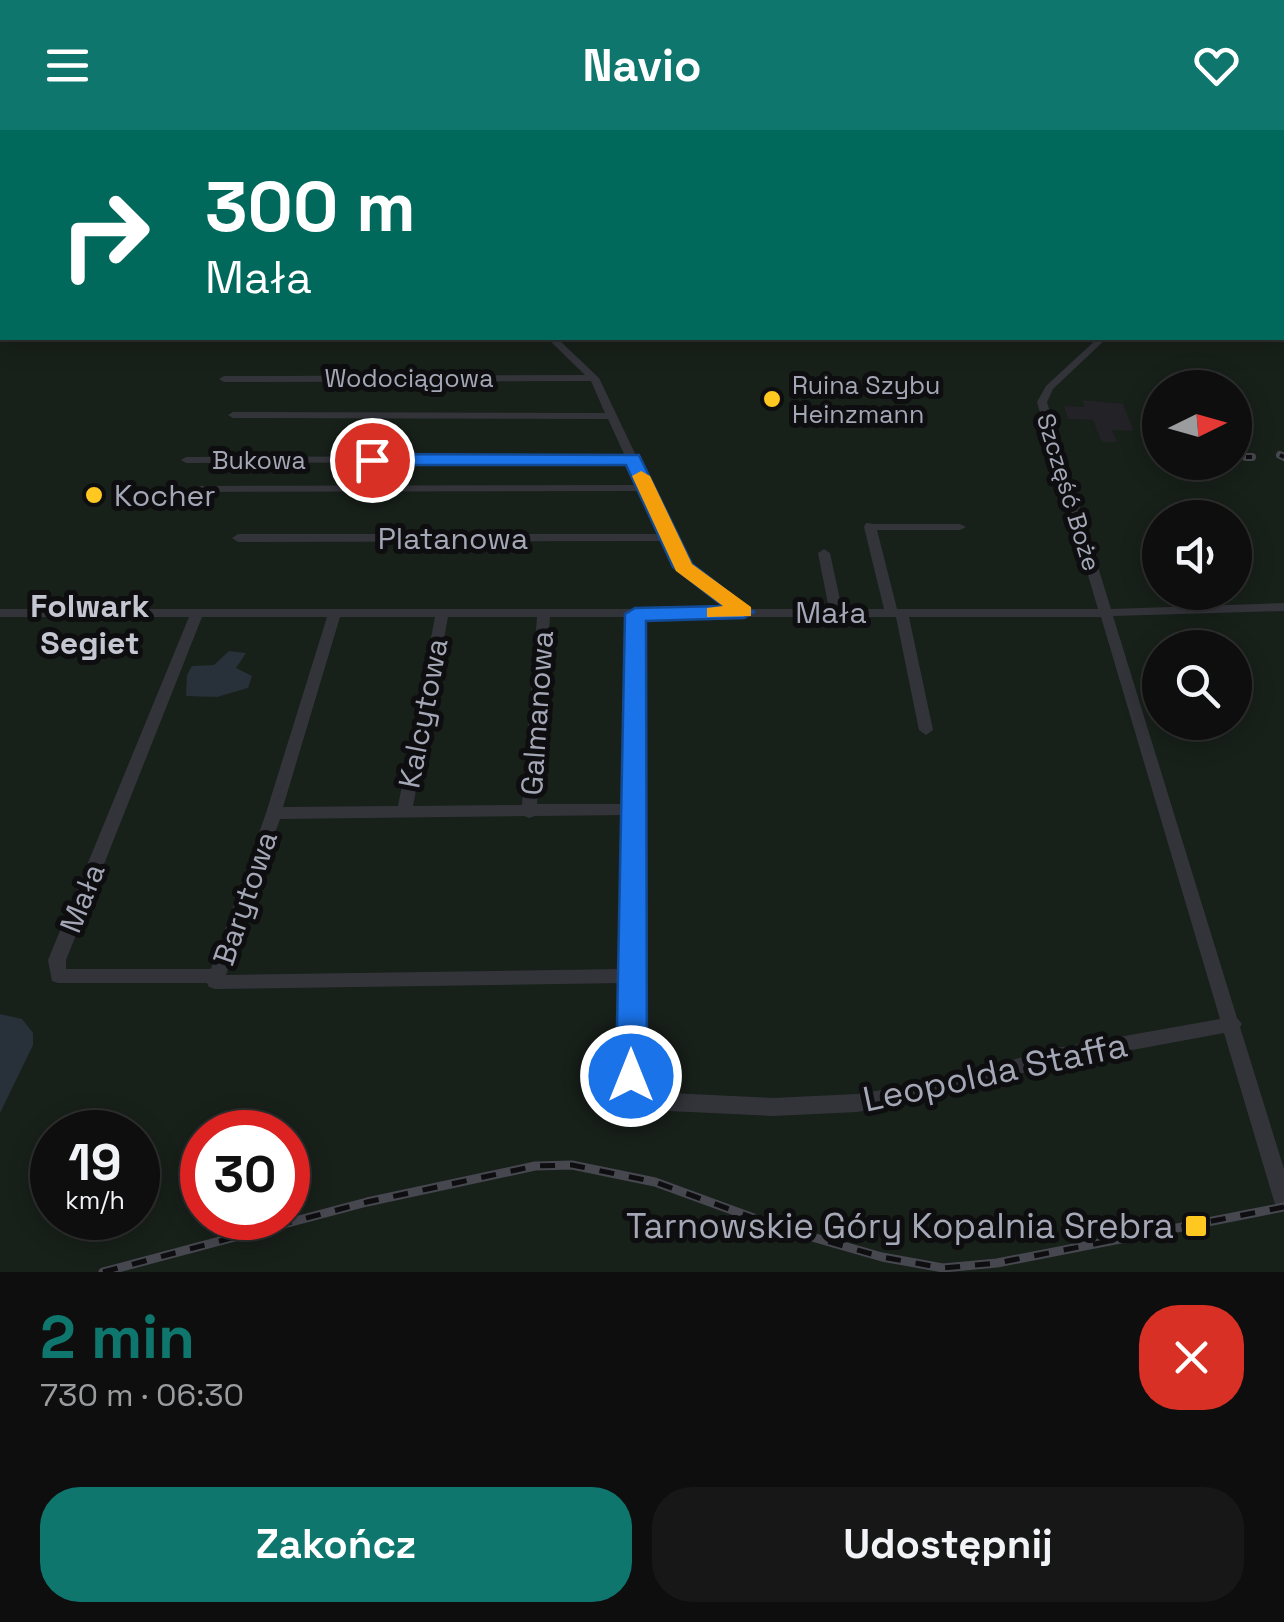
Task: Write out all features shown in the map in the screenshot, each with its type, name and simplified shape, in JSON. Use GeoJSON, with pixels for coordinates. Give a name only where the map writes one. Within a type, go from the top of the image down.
{"type":"FeatureCollection","features":[{"type":"Feature","properties":{"kind":"street"},"geometry":{"type":"LineString","coordinates":[[554,340],[594,378],[668,537],[694,578],[744,612]]}},
{"type":"Feature","properties":{"kind":"street","name":"Szczęść Boże"},"geometry":{"type":"LineString","coordinates":[[1101,340],[1049,388],[1042,402],[1105,611]]}},
{"type":"Feature","properties":{"kind":"street","name":"Wodociągowa"},"geometry":{"type":"LineString","coordinates":[[224,378],[594,378]]}},
{"type":"Feature","properties":{"kind":"street","name":"Wodociągowa"},"geometry":{"type":"LineString","coordinates":[[233,415],[612,416]]}},
{"type":"Feature","properties":{"kind":"street","name":"Bukowa"},"geometry":{"type":"LineString","coordinates":[[186,460],[633,459]]}},
{"type":"Feature","properties":{"kind":"street"},"geometry":{"type":"LineString","coordinates":[[195,489],[648,488]]}},
{"type":"Feature","properties":{"kind":"street"},"geometry":{"type":"LineString","coordinates":[[926,730],[870,526],[960,528]]}},
{"type":"Feature","properties":{"kind":"street","name":"Platanowa"},"geometry":{"type":"LineString","coordinates":[[238,538],[668,537]]}},
{"type":"Feature","properties":{"kind":"street"},"geometry":{"type":"LineString","coordinates":[[824,553],[836,612]]}},
{"type":"Feature","properties":{"kind":"street","name":"Mała"},"geometry":{"type":"LineString","coordinates":[[0,613],[635,614],[1284,607]]}},
{"type":"Feature","properties":{"kind":"street"},"geometry":{"type":"LineString","coordinates":[[1105,611],[1284,1201]]}},
{"type":"Feature","properties":{"kind":"street","name":"Mała"},"geometry":{"type":"LineString","coordinates":[[197,613],[57,960],[58,976],[217,976]]}},
{"type":"Feature","properties":{"kind":"street"},"geometry":{"type":"LineString","coordinates":[[274,813],[335,613]]}},
{"type":"Feature","properties":{"kind":"street","name":"Kalcytowa"},"geometry":{"type":"LineString","coordinates":[[404,812],[442,614]]}},
{"type":"Feature","properties":{"kind":"street","name":"Galmanowa"},"geometry":{"type":"LineString","coordinates":[[529,812],[544,614]]}},
{"type":"Feature","properties":{"kind":"street","name":"Leopolda Staffa"},"geometry":{"type":"LineString","coordinates":[[635,614],[632,1085],[645,1098],[773,1106],[858,1103],[948,1087],[1046,1058],[1233,1024]]}},
{"type":"Feature","properties":{"kind":"street","name":"Barytowa"},"geometry":{"type":"LineString","coordinates":[[631,809],[274,813],[215,982],[632,976]]}},
{"type":"Feature","properties":{"kind":"shaded area"},"geometry":{"type":"Polygon","coordinates":[[[0,340],[1284,340],[1284,1272],[0,1272],[0,340]]]}},
{"type":"Feature","properties":{"kind":"shaded area"},"geometry":{"type":"Polygon","coordinates":[[[229,651],[246,653],[236,668],[252,676],[248,688],[217,697],[186,696],[187,675],[192,666],[214,665],[229,651]]]}},
{"type":"Feature","properties":{"kind":"shaded area"},"geometry":{"type":"Polygon","coordinates":[[[0,1014],[22,1019],[33,1033],[33,1045],[0,1113],[0,1014]]]}},
{"type":"Feature","properties":{"kind":"building"},"geometry":{"type":"Polygon","coordinates":[[[1082,400],[1123,404],[1134,431],[1112,430],[1117,442],[1102,442],[1093,420],[1068,419],[1064,406],[1085,407],[1082,400]]]}},
{"type":"Feature","properties":{"kind":"railway"},"geometry":{"type":"LineString","coordinates":[[1280,455],[1284,457]]}},
{"type":"Feature","properties":{"kind":"railway"},"geometry":{"type":"LineString","coordinates":[[103,1272],[367,1202],[535,1166],[572,1165],[655,1182],[784,1229],[882,1257],[943,1268],[997,1263],[1284,1207]]}},
{"type":"Feature","properties":{"kind":"slow traffic"},"geometry":{"type":"LineString","coordinates":[[641,476],[683,567],[744,612],[715,613]]}},
{"type":"Feature","properties":{"kind":"place","name":"Ruina Szybu Heinzmann"},"geometry":{"type":"Point","coordinates":[772,399]}},
{"type":"Feature","properties":{"kind":"place","name":"Kocher"},"geometry":{"type":"Point","coordinates":[94,495]}},
{"type":"Feature","properties":{"kind":"place","name":"Tarnowskie Góry Kopalnia Srebra"},"geometry":{"type":"Point","coordinates":[1196,1226]}},
{"type":"Feature","properties":{"kind":"district","name":"Folwark Segiet"},"geometry":{"type":"Point","coordinates":[90,624]}},
{"type":"Feature","properties":{"kind":"route"},"geometry":{"type":"LineString","coordinates":[[372,460],[633,459],[683,567],[744,612],[635,614],[631,1076]]}}]}
